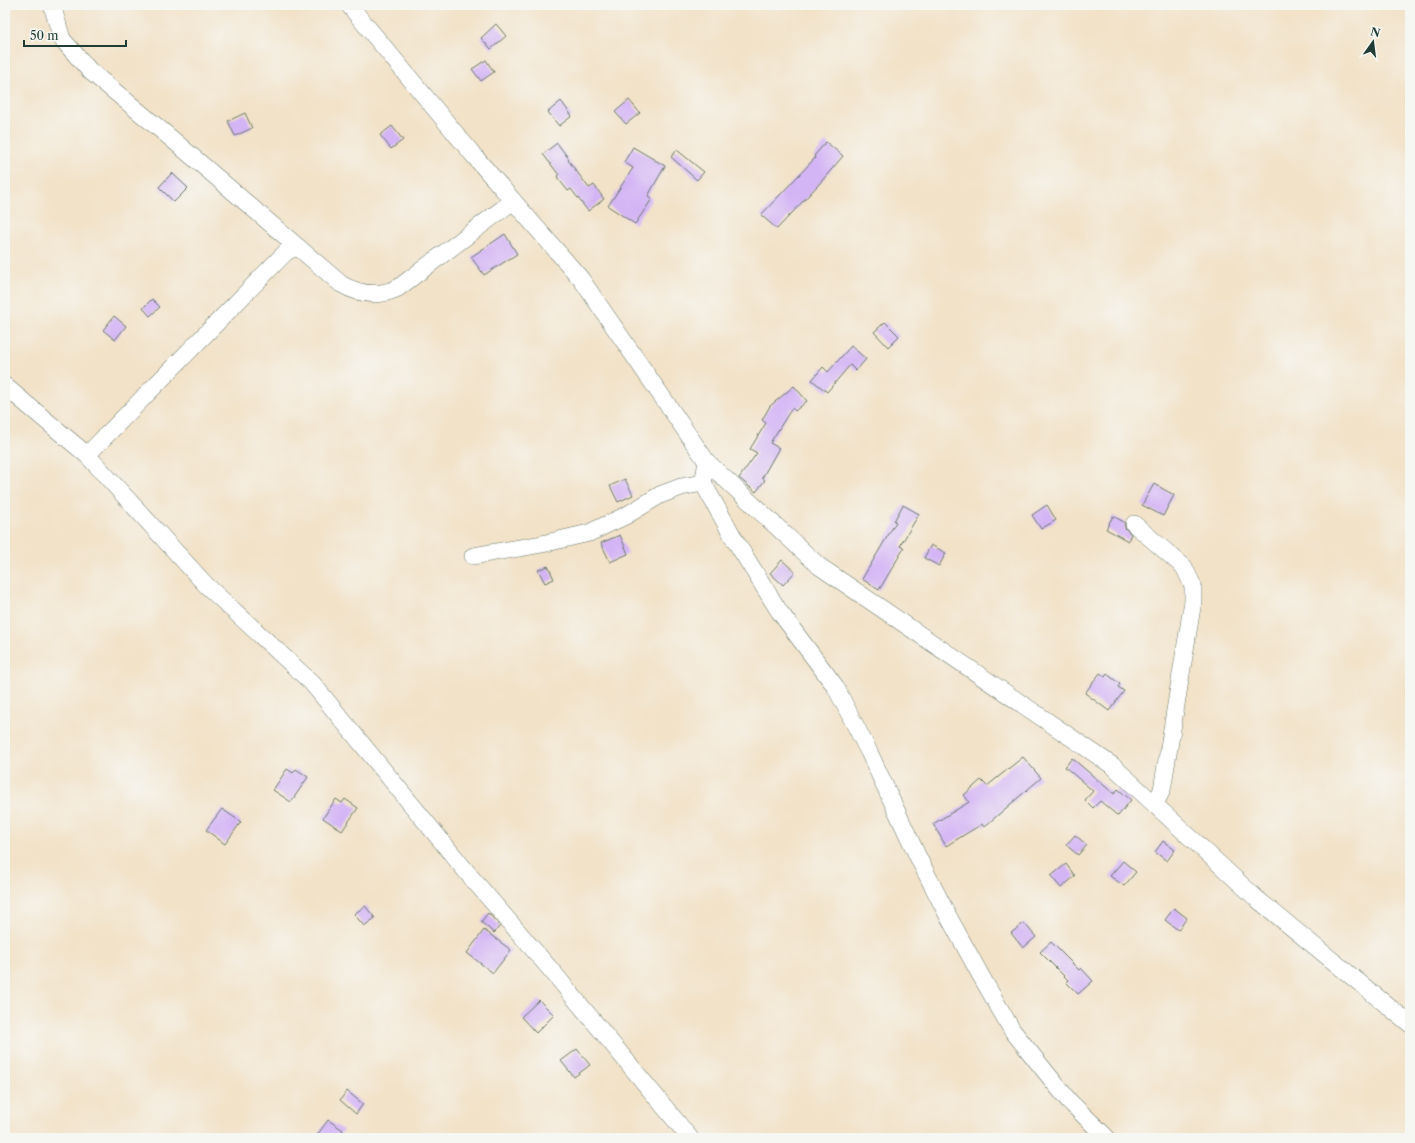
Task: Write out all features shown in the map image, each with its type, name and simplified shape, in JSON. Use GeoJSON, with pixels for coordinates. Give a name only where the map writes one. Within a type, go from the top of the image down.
{"type":"FeatureCollection","features":[{"type":"Feature","properties":{"kind":"street"},"geometry":{"type":"LineString","coordinates":[[52,5],[62,39],[90,71],[341,284],[349,289],[367,294],[384,293],[398,288],[514,201]]}},
{"type":"Feature","properties":{"kind":"street"},"geometry":{"type":"LineString","coordinates":[[349,5],[514,201],[582,279],[707,462],[819,566],[1113,766],[1257,899],[1410,1024]]}},
{"type":"Feature","properties":{"kind":"street"},"geometry":{"type":"LineString","coordinates":[[87,455],[287,251],[298,247]]}},
{"type":"Feature","properties":{"kind":"street"},"geometry":{"type":"LineString","coordinates":[[5,386],[87,455],[206,585],[312,683],[470,876],[558,977],[690,1138]]}},
{"type":"Feature","properties":{"kind":"street"},"geometry":{"type":"LineString","coordinates":[[707,462],[703,483],[736,542],[779,610],[835,686],[869,752],[918,857],[947,914],[1012,1030],[1069,1101],[1107,1138]]}},
{"type":"Feature","properties":{"kind":"street"},"geometry":{"type":"LineString","coordinates":[[473,556],[542,544],[589,533],[627,515],[660,495],[681,487],[703,483]]}},
{"type":"Feature","properties":{"kind":"street"},"geometry":{"type":"LineString","coordinates":[[1134,524],[1184,567],[1193,586],[1193,601],[1162,790],[1155,804]]}},
{"type":"Feature","properties":{"kind":"building"},"geometry":{"type":"Polygon","coordinates":[[[496,24],[506,36],[491,49],[481,38],[496,24]]]}},
{"type":"Feature","properties":{"kind":"building"},"geometry":{"type":"Polygon","coordinates":[[[486,60],[494,72],[481,81],[472,69],[486,60]]]}},
{"type":"Feature","properties":{"kind":"building"},"geometry":{"type":"Polygon","coordinates":[[[629,100],[640,113],[626,124],[615,112],[629,100]]]}},
{"type":"Feature","properties":{"kind":"building"},"geometry":{"type":"Polygon","coordinates":[[[561,101],[572,116],[559,126],[548,112],[561,101]]]}},
{"type":"Feature","properties":{"kind":"building"},"geometry":{"type":"Polygon","coordinates":[[[245,113],[252,128],[235,136],[228,121],[245,113]]]}},
{"type":"Feature","properties":{"kind":"building"},"geometry":{"type":"Polygon","coordinates":[[[392,126],[403,140],[391,149],[380,135],[392,126]]]}},
{"type":"Feature","properties":{"kind":"building"},"geometry":{"type":"Polygon","coordinates":[[[826,142],[843,156],[777,229],[761,215],[815,158],[814,156],[826,142]]]}},
{"type":"Feature","properties":{"kind":"building"},"geometry":{"type":"Polygon","coordinates":[[[557,143],[589,188],[594,185],[604,199],[588,211],[571,189],[568,191],[557,177],[559,175],[543,154],[557,143]]]}},
{"type":"Feature","properties":{"kind":"building"},"geometry":{"type":"Polygon","coordinates":[[[633,147],[665,166],[648,196],[652,199],[635,224],[608,206],[633,168],[624,162],[633,147]]]}},
{"type":"Feature","properties":{"kind":"building"},"geometry":{"type":"Polygon","coordinates":[[[677,150],[704,172],[697,180],[671,157],[677,150]]]}},
{"type":"Feature","properties":{"kind":"building"},"geometry":{"type":"Polygon","coordinates":[[[172,173],[188,188],[174,202],[159,187],[172,173]]]}},
{"type":"Feature","properties":{"kind":"building"},"geometry":{"type":"Polygon","coordinates":[[[505,234],[517,254],[484,275],[471,257],[505,234]]]}},
{"type":"Feature","properties":{"kind":"building"},"geometry":{"type":"Polygon","coordinates":[[[152,299],[160,307],[150,316],[143,308],[152,299]]]}},
{"type":"Feature","properties":{"kind":"building"},"geometry":{"type":"Polygon","coordinates":[[[114,316],[126,326],[115,340],[103,330],[114,316]]]}},
{"type":"Feature","properties":{"kind":"building"},"geometry":{"type":"Polygon","coordinates":[[[885,322],[899,336],[888,347],[874,332],[885,322]]]}},
{"type":"Feature","properties":{"kind":"building"},"geometry":{"type":"Polygon","coordinates":[[[851,346],[866,359],[856,371],[850,365],[827,392],[812,380],[823,367],[828,372],[851,346]]]}},
{"type":"Feature","properties":{"kind":"building"},"geometry":{"type":"Polygon","coordinates":[[[794,386],[807,401],[795,411],[792,408],[770,443],[779,448],[762,478],[765,480],[756,492],[739,478],[757,453],[750,449],[766,423],[762,420],[770,406],[794,386]]]}},
{"type":"Feature","properties":{"kind":"building"},"geometry":{"type":"Polygon","coordinates":[[[625,479],[633,495],[618,502],[610,486],[625,479]]]}},
{"type":"Feature","properties":{"kind":"building"},"geometry":{"type":"Polygon","coordinates":[[[1154,484],[1174,495],[1163,516],[1142,505],[1154,484]]]}},
{"type":"Feature","properties":{"kind":"building"},"geometry":{"type":"Polygon","coordinates":[[[903,505],[919,514],[900,546],[904,548],[879,590],[862,579],[896,522],[894,521],[903,505]]]}},
{"type":"Feature","properties":{"kind":"building"},"geometry":{"type":"Polygon","coordinates":[[[1047,505],[1056,520],[1041,529],[1032,515],[1047,505]]]}},
{"type":"Feature","properties":{"kind":"building"},"geometry":{"type":"Polygon","coordinates":[[[1113,516],[1124,522],[1125,528],[1131,534],[1128,541],[1106,529],[1113,516]]]}},
{"type":"Feature","properties":{"kind":"building"},"geometry":{"type":"Polygon","coordinates":[[[620,535],[628,554],[610,562],[601,543],[620,535]]]}},
{"type":"Feature","properties":{"kind":"building"},"geometry":{"type":"Polygon","coordinates":[[[931,545],[946,553],[939,566],[924,558],[931,545]]]}},
{"type":"Feature","properties":{"kind":"building"},"geometry":{"type":"Polygon","coordinates":[[[782,560],[795,572],[783,585],[770,573],[782,560]]]}},
{"type":"Feature","properties":{"kind":"building"},"geometry":{"type":"Polygon","coordinates":[[[548,566],[554,579],[545,583],[538,570],[548,566]]]}},
{"type":"Feature","properties":{"kind":"building"},"geometry":{"type":"Polygon","coordinates":[[[1100,673],[1105,677],[1107,674],[1120,684],[1118,687],[1124,691],[1109,711],[1085,693],[1100,673]]]}},
{"type":"Feature","properties":{"kind":"building"},"geometry":{"type":"Polygon","coordinates":[[[1023,757],[1041,778],[984,827],[982,824],[946,846],[933,824],[969,802],[964,795],[981,780],[987,786],[1023,757]]]}},
{"type":"Feature","properties":{"kind":"building"},"geometry":{"type":"Polygon","coordinates":[[[1072,758],[1114,794],[1118,789],[1131,800],[1118,816],[1100,801],[1093,808],[1085,800],[1093,791],[1065,767],[1072,758]]]}},
{"type":"Feature","properties":{"kind":"building"},"geometry":{"type":"Polygon","coordinates":[[[287,769],[293,773],[296,769],[308,777],[291,802],[273,790],[287,769]]]}},
{"type":"Feature","properties":{"kind":"building"},"geometry":{"type":"Polygon","coordinates":[[[336,799],[342,803],[345,799],[358,808],[342,831],[323,818],[336,799]]]}},
{"type":"Feature","properties":{"kind":"building"},"geometry":{"type":"Polygon","coordinates":[[[222,809],[241,822],[225,844],[206,830],[222,809]]]}},
{"type":"Feature","properties":{"kind":"building"},"geometry":{"type":"Polygon","coordinates":[[[1075,835],[1087,845],[1078,855],[1066,845],[1075,835]]]}},
{"type":"Feature","properties":{"kind":"building"},"geometry":{"type":"Polygon","coordinates":[[[1163,841],[1175,850],[1167,861],[1155,852],[1163,841]]]}},
{"type":"Feature","properties":{"kind":"building"},"geometry":{"type":"Polygon","coordinates":[[[1123,861],[1136,872],[1124,886],[1110,876],[1123,861]]]}},
{"type":"Feature","properties":{"kind":"building"},"geometry":{"type":"Polygon","coordinates":[[[1066,864],[1075,876],[1061,888],[1051,876],[1066,864]]]}},
{"type":"Feature","properties":{"kind":"building"},"geometry":{"type":"Polygon","coordinates":[[[365,906],[375,918],[364,926],[354,914],[365,906]]]}},
{"type":"Feature","properties":{"kind":"building"},"geometry":{"type":"Polygon","coordinates":[[[1174,908],[1187,918],[1178,930],[1165,920],[1174,908]]]}},
{"type":"Feature","properties":{"kind":"building"},"geometry":{"type":"Polygon","coordinates":[[[488,913],[500,926],[494,933],[481,922],[488,913]]]}},
{"type":"Feature","properties":{"kind":"building"},"geometry":{"type":"Polygon","coordinates":[[[1024,923],[1036,937],[1023,948],[1011,933],[1024,923]]]}},
{"type":"Feature","properties":{"kind":"building"},"geometry":{"type":"Polygon","coordinates":[[[484,930],[511,950],[493,973],[467,953],[484,930]]]}},
{"type":"Feature","properties":{"kind":"building"},"geometry":{"type":"Polygon","coordinates":[[[1051,942],[1079,970],[1081,968],[1093,981],[1078,994],[1066,982],[1068,980],[1040,952],[1051,942]]]}},
{"type":"Feature","properties":{"kind":"building"},"geometry":{"type":"Polygon","coordinates":[[[539,1000],[554,1015],[536,1033],[521,1017],[539,1000]]]}},
{"type":"Feature","properties":{"kind":"building"},"geometry":{"type":"Polygon","coordinates":[[[577,1049],[590,1065],[574,1077],[561,1061],[577,1049]]]}},
{"type":"Feature","properties":{"kind":"building"},"geometry":{"type":"Polygon","coordinates":[[[347,1091],[363,1104],[356,1114],[340,1100],[347,1091]]]}},
{"type":"Feature","properties":{"kind":"building"},"geometry":{"type":"Polygon","coordinates":[[[328,1120],[343,1130],[338,1138],[315,1138],[328,1120]]]}}]}
